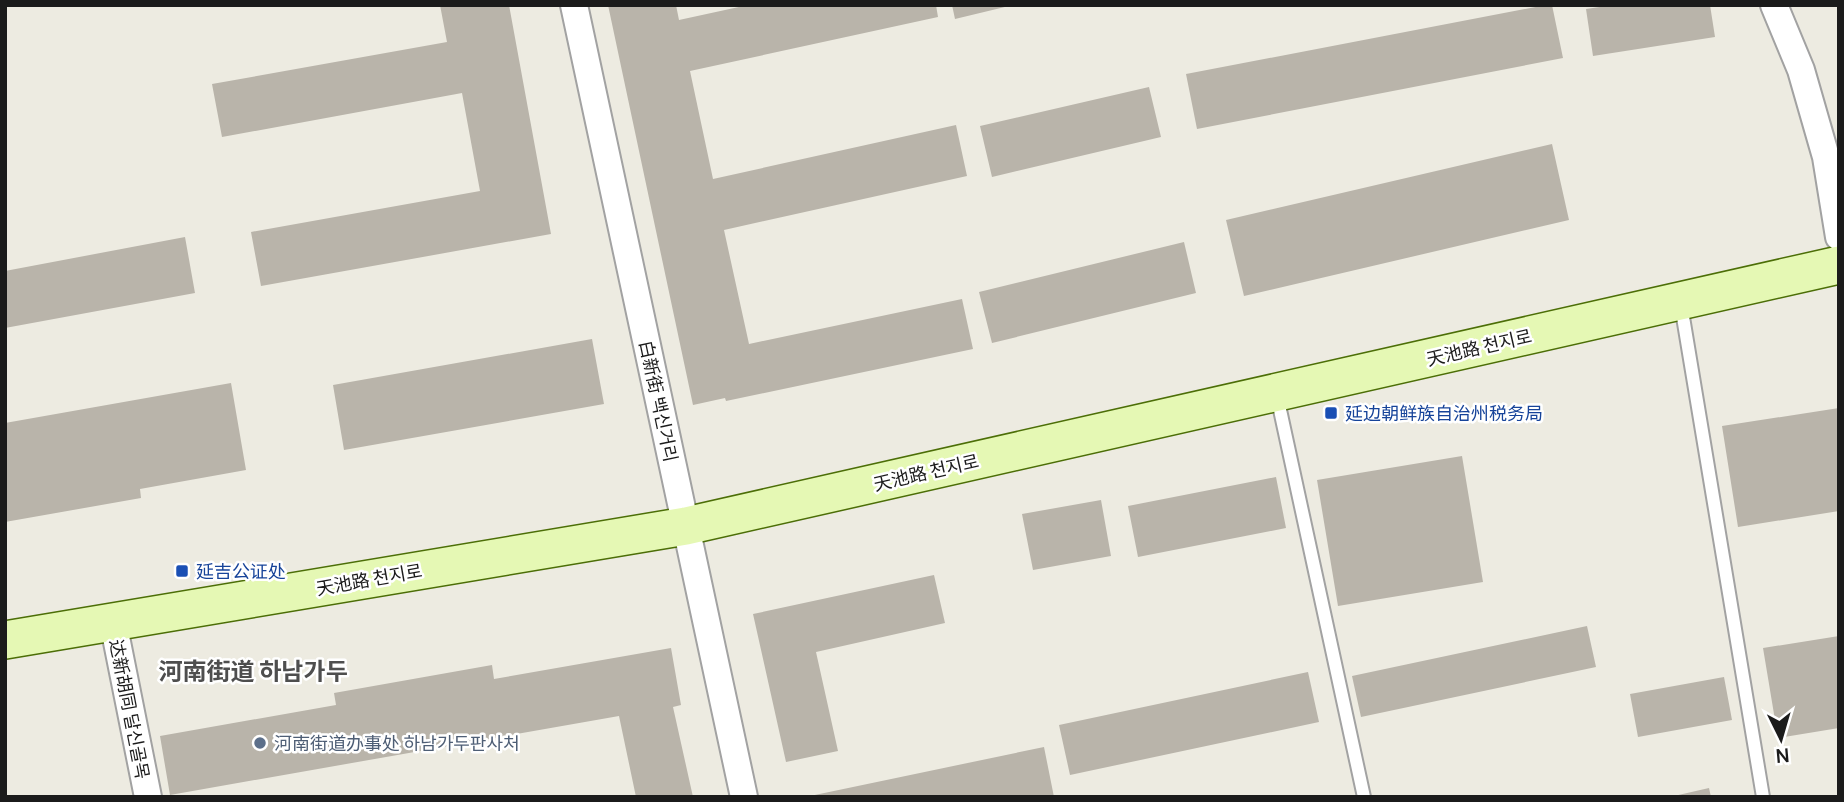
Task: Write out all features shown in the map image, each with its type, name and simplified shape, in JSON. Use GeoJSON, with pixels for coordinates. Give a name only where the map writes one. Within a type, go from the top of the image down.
{"type":"FeatureCollection","features":[{"type":"Feature","properties":{"kind":"street","name":"白新街 백신거리"},"geometry":{"type":"LineString","coordinates":[[574,5],[744,797]]}},
{"type":"Feature","properties":{"kind":"street"},"geometry":{"type":"LineString","coordinates":[[1774,5],[1801,70],[1822,145],[1839,237]]}},
{"type":"Feature","properties":{"kind":"street","name":"天池路 천지로"},"geometry":{"type":"LineString","coordinates":[[5,640],[686,526],[1839,265]]}},
{"type":"Feature","properties":{"kind":"street","name":"达新胡同 달신골목"},"geometry":{"type":"LineString","coordinates":[[113,622],[148,797]]}},
{"type":"Feature","properties":{"kind":"lane"},"geometry":{"type":"LineString","coordinates":[[1680,301],[1763,797]]}},
{"type":"Feature","properties":{"kind":"lane"},"geometry":{"type":"LineString","coordinates":[[1276,393],[1364,797]]}},
{"type":"Feature","properties":{"kind":"building"},"geometry":{"type":"Polygon","coordinates":[[[440,5],[509,5],[551,234],[261,286],[251,232],[480,191],[462,93],[222,137],[212,84],[447,42],[440,5]]]}},
{"type":"Feature","properties":{"kind":"building"},"geometry":{"type":"Polygon","coordinates":[[[608,5],[676,5],[679,20],[748,5],[936,5],[938,17],[690,71],[713,179],[956,125],[967,176],[724,230],[749,344],[962,299],[973,349],[726,401],[725,398],[693,405],[608,5]]]}},
{"type":"Feature","properties":{"kind":"building"},"geometry":{"type":"Polygon","coordinates":[[[952,5],[1009,5],[1009,6],[955,19],[952,5]]]}},
{"type":"Feature","properties":{"kind":"building"},"geometry":{"type":"Polygon","coordinates":[[[1552,5],[1563,58],[1197,129],[1186,74],[1552,5]]]}},
{"type":"Feature","properties":{"kind":"building"},"geometry":{"type":"Polygon","coordinates":[[[1613,5],[1710,5],[1715,37],[1593,56],[1586,9],[1613,5]]]}},
{"type":"Feature","properties":{"kind":"building"},"geometry":{"type":"Polygon","coordinates":[[[1149,87],[1161,137],[992,177],[980,126],[1149,87]]]}},
{"type":"Feature","properties":{"kind":"building"},"geometry":{"type":"Polygon","coordinates":[[[1552,144],[1569,220],[1244,296],[1226,220],[1552,144]]]}},
{"type":"Feature","properties":{"kind":"building"},"geometry":{"type":"Polygon","coordinates":[[[185,237],[195,293],[5,328],[5,271],[185,237]]]}},
{"type":"Feature","properties":{"kind":"building"},"geometry":{"type":"Polygon","coordinates":[[[1184,242],[1196,293],[992,343],[979,292],[1184,242]]]}},
{"type":"Feature","properties":{"kind":"building"},"geometry":{"type":"Polygon","coordinates":[[[592,339],[604,404],[344,450],[333,385],[592,339]]]}},
{"type":"Feature","properties":{"kind":"building"},"geometry":{"type":"Polygon","coordinates":[[[231,383],[246,470],[140,489],[141,498],[5,522],[5,423],[231,383]]]}},
{"type":"Feature","properties":{"kind":"building"},"geometry":{"type":"Polygon","coordinates":[[[1839,408],[1839,511],[1738,527],[1722,426],[1839,408]]]}},
{"type":"Feature","properties":{"kind":"building"},"geometry":{"type":"Polygon","coordinates":[[[1462,456],[1483,582],[1338,606],[1317,480],[1462,456]]]}},
{"type":"Feature","properties":{"kind":"building"},"geometry":{"type":"Polygon","coordinates":[[[1276,477],[1286,528],[1138,557],[1128,506],[1276,477]]]}},
{"type":"Feature","properties":{"kind":"building"},"geometry":{"type":"Polygon","coordinates":[[[1101,500],[1111,556],[1033,570],[1022,514],[1101,500]]]}},
{"type":"Feature","properties":{"kind":"building"},"geometry":{"type":"Polygon","coordinates":[[[934,575],[945,623],[816,652],[838,751],[786,762],[753,614],[934,575]]]}},
{"type":"Feature","properties":{"kind":"building"},"geometry":{"type":"Polygon","coordinates":[[[1587,626],[1596,667],[1361,717],[1352,676],[1587,626]]]}},
{"type":"Feature","properties":{"kind":"building"},"geometry":{"type":"Polygon","coordinates":[[[1839,636],[1839,728],[1778,738],[1763,648],[1839,636]]]}},
{"type":"Feature","properties":{"kind":"building"},"geometry":{"type":"Polygon","coordinates":[[[671,648],[681,705],[673,707],[693,797],[636,797],[619,716],[170,795],[160,736],[336,705],[334,693],[492,665],[494,679],[671,648]]]}},
{"type":"Feature","properties":{"kind":"building"},"geometry":{"type":"Polygon","coordinates":[[[1308,672],[1319,722],[1070,775],[1059,725],[1308,672]]]}},
{"type":"Feature","properties":{"kind":"building"},"geometry":{"type":"Polygon","coordinates":[[[1724,677],[1732,720],[1638,737],[1630,694],[1724,677]]]}},
{"type":"Feature","properties":{"kind":"building"},"geometry":{"type":"Polygon","coordinates":[[[1044,747],[1054,797],[810,797],[810,796],[1044,747]]]}},
{"type":"Feature","properties":{"kind":"building"},"geometry":{"type":"Polygon","coordinates":[[[1709,788],[1711,797],[1674,797],[1674,796],[1709,788]]]}},
{"type":"Feature","properties":{"kind":"place","name":"延边朝鲜族自治州税务局"},"geometry":{"type":"Point","coordinates":[1331,413]}},
{"type":"Feature","properties":{"kind":"place","name":"延吉公证处"},"geometry":{"type":"Point","coordinates":[182,571]}},
{"type":"Feature","properties":{"kind":"place","name":"河南街道办事处 하남가두판사처"},"geometry":{"type":"Point","coordinates":[260,743]}},
{"type":"Feature","properties":{"kind":"district","name":"河南街道 하남가두"},"geometry":{"type":"Point","coordinates":[253,670]}}]}
